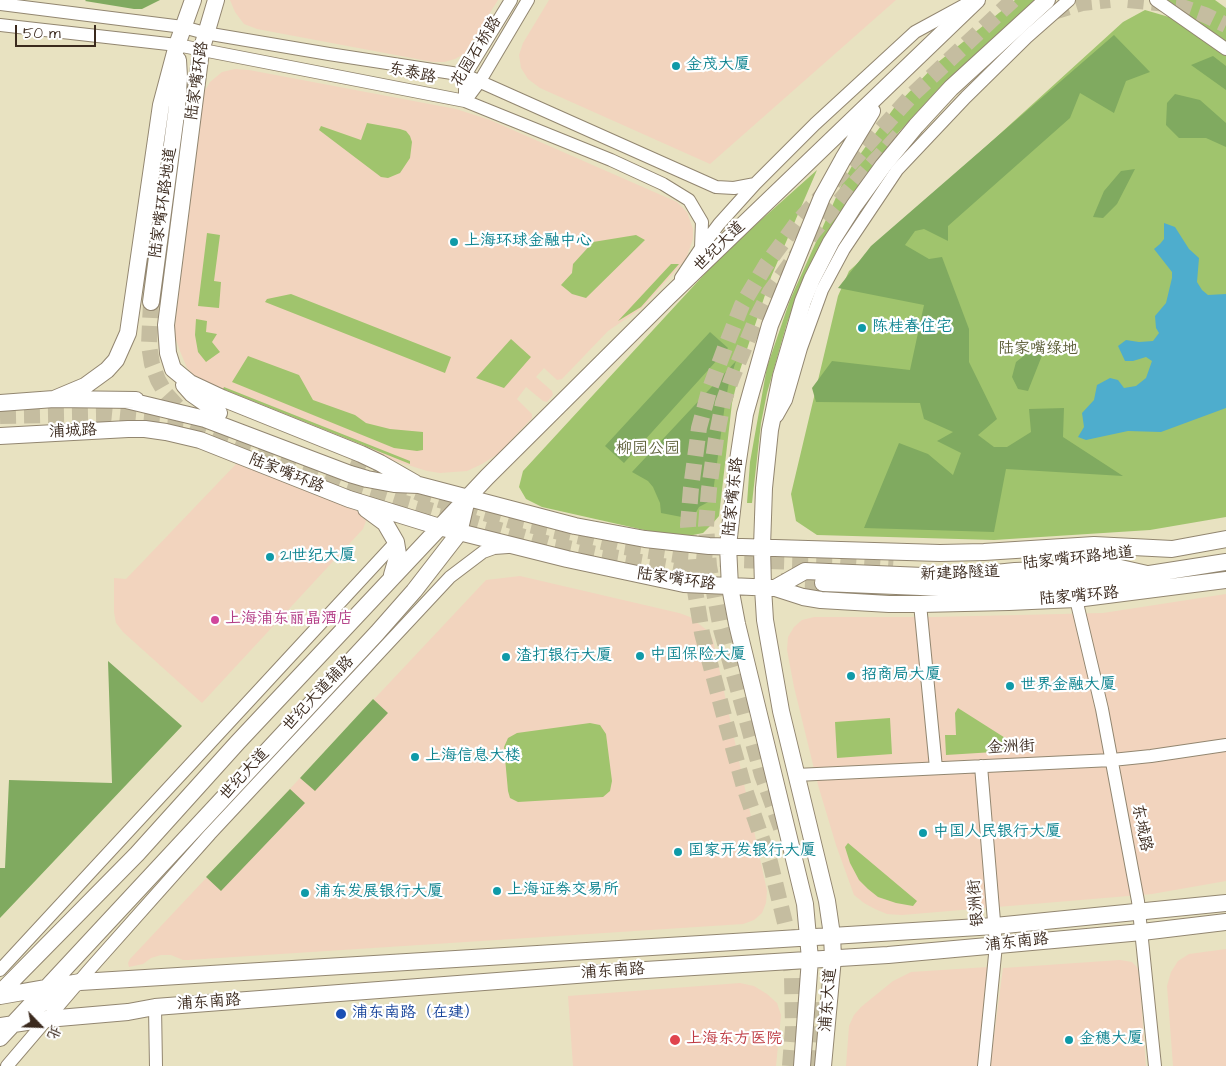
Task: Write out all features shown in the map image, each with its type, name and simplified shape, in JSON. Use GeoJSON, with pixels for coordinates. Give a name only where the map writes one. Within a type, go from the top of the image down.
{"type":"FeatureCollection","features":[{"type":"Feature","properties":{"kind":"main road","name":"陆家嘴环路"},"geometry":{"type":"LineString","coordinates":[[54,399],[85,386],[107,370],[116,360],[128,333],[161,105],[177,45],[193,0]]}},
{"type":"Feature","properties":{"kind":"main road","name":"陆家嘴环路"},"geometry":{"type":"LineString","coordinates":[[216,0],[205,32],[201,51],[166,325],[168,353],[173,369],[190,383],[214,395],[361,454],[419,485]]}},
{"type":"Feature","properties":{"kind":"main road","name":"世纪大道"},"geometry":{"type":"LineString","coordinates":[[0,994],[137,854],[468,497],[668,297],[975,0]]}},
{"type":"Feature","properties":{"kind":"main road"},"geometry":{"type":"LineString","coordinates":[[874,107],[985,0]]}},
{"type":"Feature","properties":{"kind":"main road","name":"陆家嘴东路"},"geometry":{"type":"LineString","coordinates":[[832,935],[827,901],[781,712],[765,620],[769,588],[762,547],[764,488],[770,430],[781,376],[803,301],[820,261],[854,206],[883,166],[951,88],[1048,0]]}},
{"type":"Feature","properties":{"kind":"main road","name":"陆家嘴环路地道"},"geometry":{"type":"LineString","coordinates":[[151,302],[177,107],[179,78],[177,45]]}},
{"type":"Feature","properties":{"kind":"main road","name":"陆家嘴东路"},"geometry":{"type":"LineString","coordinates":[[809,936],[805,904],[758,717],[730,587],[728,546],[736,467],[745,414],[770,325],[822,197],[857,133],[892,81]]}},
{"type":"Feature","properties":{"kind":"main road"},"geometry":{"type":"LineString","coordinates":[[173,369],[192,394],[219,413]]}},
{"type":"Feature","properties":{"kind":"main road","name":"浦城路"},"geometry":{"type":"LineString","coordinates":[[0,403],[54,399],[126,400]]}},
{"type":"Feature","properties":{"kind":"main road","name":"陆家嘴环路"},"geometry":{"type":"LineString","coordinates":[[126,400],[205,419],[350,474],[382,482],[419,485],[591,530],[645,539],[728,546],[940,553],[1094,545],[1172,549],[1226,539]]}},
{"type":"Feature","properties":{"kind":"main road"},"geometry":{"type":"LineString","coordinates":[[126,400],[181,404],[219,413],[350,464]]}},
{"type":"Feature","properties":{"kind":"main road"},"geometry":{"type":"LineString","coordinates":[[0,426],[102,423],[128,429]]}},
{"type":"Feature","properties":{"kind":"main road","name":"陆家嘴环路"},"geometry":{"type":"LineString","coordinates":[[146,429],[200,440],[349,499],[459,533],[675,583],[769,588],[821,600],[920,604],[1076,599],[1226,579]]}},
{"type":"Feature","properties":{"kind":"main road","name":"浦城路"},"geometry":{"type":"LineString","coordinates":[[0,436],[146,429]]}},
{"type":"Feature","properties":{"kind":"main road","name":"世纪大道"},"geometry":{"type":"LineString","coordinates":[[0,1038],[7,1025],[47,987],[414,591],[459,533],[468,497]]}},
{"type":"Feature","properties":{"kind":"main road"},"geometry":{"type":"LineString","coordinates":[[349,499],[375,514],[390,530],[396,542],[398,554],[397,563],[390,580]]}},
{"type":"Feature","properties":{"kind":"main road","name":"陆家嘴环路地道"},"geometry":{"type":"LineString","coordinates":[[893,566],[988,568],[1172,549]]}},
{"type":"Feature","properties":{"kind":"main road","name":"新建路隧道"},"geometry":{"type":"LineString","coordinates":[[1113,580],[1226,562]]}},
{"type":"Feature","properties":{"kind":"main road","name":"新建路隧道"},"geometry":{"type":"LineString","coordinates":[[769,588],[805,571],[966,576],[1043,569],[1116,567],[1150,574]]}},
{"type":"Feature","properties":{"kind":"main road","name":"陆家嘴环路"},"geometry":{"type":"LineString","coordinates":[[823,583],[945,588],[1051,585],[1113,580],[1174,581],[1226,579]]}},
{"type":"Feature","properties":{"kind":"main road","name":"浦东南路"},"geometry":{"type":"LineString","coordinates":[[0,994],[80,982],[995,926],[1226,903]]}},
{"type":"Feature","properties":{"kind":"main road","name":"浦东南路"},"geometry":{"type":"LineString","coordinates":[[7,1025],[155,1008],[558,976],[996,945],[1142,932],[1226,922]]}},
{"type":"Feature","properties":{"kind":"main road","name":"浦东大道"},"geometry":{"type":"LineString","coordinates":[[823,1066],[833,958],[832,935]]}},
{"type":"Feature","properties":{"kind":"main road","name":"浦东大道"},"geometry":{"type":"LineString","coordinates":[[802,1066],[810,959],[809,936]]}},
{"type":"Feature","properties":{"kind":"street","name":"花园石桥路"},"geometry":{"type":"LineString","coordinates":[[465,101],[465,75],[510,0]]}},
{"type":"Feature","properties":{"kind":"street","name":"花园石桥路"},"geometry":{"type":"LineString","coordinates":[[465,101],[480,81],[528,0]]}},
{"type":"Feature","properties":{"kind":"street"},"geometry":{"type":"LineString","coordinates":[[668,297],[719,224],[755,184],[815,124],[915,32],[975,0]]}},
{"type":"Feature","properties":{"kind":"street"},"geometry":{"type":"LineString","coordinates":[[770,430],[786,400],[801,348],[822,290],[844,248],[897,170],[966,96],[1027,37],[1069,0]]}},
{"type":"Feature","properties":{"kind":"street"},"geometry":{"type":"LineString","coordinates":[[1156,0],[1226,49]]}},
{"type":"Feature","properties":{"kind":"street"},"geometry":{"type":"LineString","coordinates":[[1161,0],[1170,10]]}},
{"type":"Feature","properties":{"kind":"street","name":"东泰路"},"geometry":{"type":"LineString","coordinates":[[0,4],[184,27],[329,54],[465,75],[716,187],[734,188],[755,184]]}},
{"type":"Feature","properties":{"kind":"street","name":"东泰路"},"geometry":{"type":"LineString","coordinates":[[0,25],[177,45],[465,101],[603,157],[676,191],[689,200],[702,222],[700,250]]}},
{"type":"Feature","properties":{"kind":"street"},"geometry":{"type":"LineString","coordinates":[[0,970],[396,542]]}},
{"type":"Feature","properties":{"kind":"street","name":"世纪大道辅路"},"geometry":{"type":"LineString","coordinates":[[7,1066],[217,827],[450,577],[483,552],[494,548],[518,547]]}},
{"type":"Feature","properties":{"kind":"street","name":"东城路"},"geometry":{"type":"LineString","coordinates":[[1076,599],[1112,760],[1140,912],[1154,1066]]}},
{"type":"Feature","properties":{"kind":"street"},"geometry":{"type":"LineString","coordinates":[[920,604],[936,768]]}},
{"type":"Feature","properties":{"kind":"street","name":"金洲街"},"geometry":{"type":"LineString","coordinates":[[796,775],[1112,760],[1226,745]]}},
{"type":"Feature","properties":{"kind":"street","name":"银洲街"},"geometry":{"type":"LineString","coordinates":[[980,766],[996,945],[984,1066]]}},
{"type":"Feature","properties":{"kind":"street","name":"世纪大道辅路"},"geometry":{"type":"LineString","coordinates":[[7,1025],[80,982]]}},
{"type":"Feature","properties":{"kind":"street"},"geometry":{"type":"LineString","coordinates":[[155,1008],[156,1066]]}},
{"type":"Feature","properties":{"kind":"shaded area"},"geometry":{"type":"Polygon","coordinates":[[[230,0],[498,0],[464,54],[444,62],[433,62],[257,29],[244,24],[235,12],[230,0]]]}},
{"type":"Feature","properties":{"kind":"shaded area"},"geometry":{"type":"Polygon","coordinates":[[[549,0],[896,0],[710,164],[540,88],[528,79],[521,68],[519,55],[523,43],[549,0]]]}},
{"type":"Feature","properties":{"kind":"shaded area"},"geometry":{"type":"Polygon","coordinates":[[[235,69],[249,70],[456,109],[490,120],[677,202],[687,212],[693,229],[693,239],[686,259],[642,308],[608,331],[562,379],[557,380],[544,368],[536,377],[552,391],[553,395],[547,402],[543,401],[526,387],[517,399],[532,414],[532,418],[498,454],[467,471],[440,473],[427,471],[389,459],[200,381],[187,368],[180,351],[174,334],[176,316],[204,92],[210,82],[222,72],[235,69]]]}},
{"type":"Feature","properties":{"kind":"shaded area"},"geometry":{"type":"Polygon","coordinates":[[[238,462],[362,513],[366,521],[363,529],[202,703],[123,632],[116,623],[114,612],[114,578],[126,579],[238,462]]]}},
{"type":"Feature","properties":{"kind":"shaded area"},"geometry":{"type":"Polygon","coordinates":[[[520,576],[679,613],[690,617],[708,631],[713,640],[767,891],[766,903],[762,913],[754,920],[743,924],[188,960],[171,955],[161,955],[151,958],[143,964],[129,967],[130,959],[486,580],[520,576]]]}},
{"type":"Feature","properties":{"kind":"shaded area"},"geometry":{"type":"Polygon","coordinates":[[[1226,594],[1226,881],[1152,894],[902,915],[887,914],[875,909],[854,895],[836,845],[818,785],[787,650],[788,637],[794,627],[802,620],[814,617],[934,617],[1103,613],[1226,594]]]}},
{"type":"Feature","properties":{"kind":"shaded area"},"geometry":{"type":"Polygon","coordinates":[[[1226,949],[1226,1066],[1173,1066],[1167,986],[1171,972],[1178,961],[1189,954],[1226,949]]]}},
{"type":"Feature","properties":{"kind":"shaded area"},"geometry":{"type":"Polygon","coordinates":[[[1120,960],[1132,962],[1137,967],[1139,973],[1146,1066],[990,1066],[1003,968],[1120,960]]]}},
{"type":"Feature","properties":{"kind":"shaded area"},"geometry":{"type":"Polygon","coordinates":[[[988,967],[978,1066],[846,1066],[849,1026],[854,1015],[893,981],[911,972],[988,967]]]}},
{"type":"Feature","properties":{"kind":"shaded area","name":"上海东方医院"},"geometry":{"type":"Polygon","coordinates":[[[740,983],[754,986],[777,1003],[781,1015],[776,1066],[573,1066],[568,996],[740,983]]]}},
{"type":"Feature","properties":{"kind":"green space"},"geometry":{"type":"Polygon","coordinates":[[[86,0],[160,0],[142,9],[134,9],[86,0]]]}},
{"type":"Feature","properties":{"kind":"green space"},"geometry":{"type":"Polygon","coordinates":[[[1015,0],[1036,0],[941,86],[898,133],[872,169],[799,291],[787,323],[767,393],[761,423],[752,503],[747,503],[750,462],[767,367],[790,300],[842,184],[853,164],[894,108],[937,63],[1015,0]]]}},
{"type":"Feature","properties":{"kind":"green space"},"geometry":{"type":"Polygon","coordinates":[[[1167,0],[1215,0],[1226,8],[1226,45],[1174,8],[1167,0]]]}},
{"type":"Feature","properties":{"kind":"green space","name":"陆家嘴绿地"},"geometry":{"type":"Polygon","coordinates":[[[1145,10],[1169,17],[1226,54],[1226,517],[1150,530],[994,540],[817,535],[796,521],[791,494],[838,296],[849,271],[1123,22],[1145,10]]]}},
{"type":"Feature","properties":{"kind":"green space"},"geometry":{"type":"Polygon","coordinates":[[[1114,35],[1150,72],[1126,81],[1114,113],[1080,93],[1070,118],[948,226],[948,241],[924,229],[915,231],[905,245],[929,259],[942,257],[969,329],[969,362],[997,419],[978,435],[994,447],[1007,447],[1031,432],[1029,409],[1064,408],[1063,437],[1123,476],[1006,469],[994,532],[864,528],[899,443],[928,454],[953,475],[961,453],[937,441],[953,432],[924,419],[920,403],[816,402],[812,388],[832,361],[910,370],[924,305],[838,288],[871,246],[1114,35]]]}},
{"type":"Feature","properties":{"kind":"green space"},"geometry":{"type":"Polygon","coordinates":[[[1213,56],[1226,66],[1226,90],[1191,65],[1213,56]]]}},
{"type":"Feature","properties":{"kind":"green space"},"geometry":{"type":"Polygon","coordinates":[[[1175,94],[1200,100],[1226,123],[1226,147],[1206,138],[1179,138],[1166,125],[1167,103],[1175,94]]]}},
{"type":"Feature","properties":{"kind":"green space"},"geometry":{"type":"Polygon","coordinates":[[[367,123],[400,129],[406,131],[410,136],[412,142],[410,158],[400,173],[388,178],[381,177],[319,130],[321,126],[361,140],[367,123]]]}},
{"type":"Feature","properties":{"kind":"green space"},"geometry":{"type":"Polygon","coordinates":[[[1135,169],[1117,204],[1103,218],[1093,217],[1104,191],[1121,171],[1135,169]]]}},
{"type":"Feature","properties":{"kind":"green space","name":"柳园公园"},"geometry":{"type":"Polygon","coordinates":[[[817,170],[771,277],[740,370],[732,403],[719,516],[713,523],[703,533],[688,536],[662,534],[542,507],[526,499],[519,487],[523,471],[724,253],[817,170]]]}},
{"type":"Feature","properties":{"kind":"green space"},"geometry":{"type":"Polygon","coordinates":[[[207,233],[220,235],[214,281],[221,282],[219,308],[198,306],[207,233]]]}},
{"type":"Feature","properties":{"kind":"green space"},"geometry":{"type":"Polygon","coordinates":[[[636,235],[645,240],[586,298],[572,294],[561,285],[572,273],[573,264],[593,242],[636,235]]]}},
{"type":"Feature","properties":{"kind":"green space"},"geometry":{"type":"Polygon","coordinates":[[[671,264],[679,264],[641,307],[618,321],[671,264]]]}},
{"type":"Feature","properties":{"kind":"green space"},"geometry":{"type":"Polygon","coordinates":[[[291,294],[451,357],[445,373],[265,302],[267,299],[291,294]]]}},
{"type":"Feature","properties":{"kind":"green space"},"geometry":{"type":"Polygon","coordinates":[[[196,319],[207,321],[206,332],[217,334],[212,342],[220,352],[206,362],[198,352],[195,335],[196,319]]]}},
{"type":"Feature","properties":{"kind":"green space"},"geometry":{"type":"Polygon","coordinates":[[[710,332],[728,348],[624,463],[605,446],[710,332]]]}},
{"type":"Feature","properties":{"kind":"green space"},"geometry":{"type":"Polygon","coordinates":[[[511,339],[531,357],[504,388],[476,378],[511,339]]]}},
{"type":"Feature","properties":{"kind":"green space"},"geometry":{"type":"Polygon","coordinates":[[[1035,347],[1043,353],[1028,391],[1018,389],[1012,377],[1016,362],[1035,347]]]}},
{"type":"Feature","properties":{"kind":"green space"},"geometry":{"type":"Polygon","coordinates":[[[248,356],[299,375],[313,400],[355,415],[366,423],[390,429],[423,432],[423,450],[394,448],[232,382],[248,356]]]}},
{"type":"Feature","properties":{"kind":"green space"},"geometry":{"type":"Polygon","coordinates":[[[736,361],[729,382],[725,404],[712,500],[699,507],[692,519],[661,513],[660,503],[653,487],[648,481],[632,472],[736,361]]]}},
{"type":"Feature","properties":{"kind":"green space"},"geometry":{"type":"Polygon","coordinates":[[[224,387],[410,461],[410,464],[223,389],[224,387]]]}},
{"type":"Feature","properties":{"kind":"green space"},"geometry":{"type":"Polygon","coordinates":[[[108,661],[182,726],[0,918],[0,868],[5,868],[9,780],[112,783],[108,661]]]}},
{"type":"Feature","properties":{"kind":"green space"},"geometry":{"type":"Polygon","coordinates":[[[373,699],[388,713],[315,791],[300,778],[373,699]]]}},
{"type":"Feature","properties":{"kind":"green space"},"geometry":{"type":"Polygon","coordinates":[[[958,708],[1010,741],[1010,751],[946,755],[945,735],[956,735],[955,713],[958,708]]]}},
{"type":"Feature","properties":{"kind":"green space"},"geometry":{"type":"Polygon","coordinates":[[[890,718],[892,754],[837,758],[835,722],[890,718]]]}},
{"type":"Feature","properties":{"kind":"green space"},"geometry":{"type":"Polygon","coordinates":[[[590,723],[600,725],[606,734],[612,781],[610,791],[603,797],[518,802],[510,798],[504,747],[508,738],[517,733],[590,723]]]}},
{"type":"Feature","properties":{"kind":"green space"},"geometry":{"type":"Polygon","coordinates":[[[290,789],[305,803],[221,891],[206,877],[290,789]]]}},
{"type":"Feature","properties":{"kind":"green space"},"geometry":{"type":"Polygon","coordinates":[[[848,843],[917,901],[913,906],[878,897],[868,889],[859,880],[850,863],[845,847],[848,843]]]}},
{"type":"Feature","properties":{"kind":"water"},"geometry":{"type":"Polygon","coordinates":[[[1164,223],[1175,227],[1189,249],[1199,258],[1197,282],[1202,290],[1208,295],[1226,294],[1226,408],[1161,432],[1128,431],[1086,440],[1078,437],[1084,427],[1082,413],[1094,400],[1097,385],[1110,378],[1118,380],[1124,388],[1136,386],[1146,378],[1152,361],[1146,357],[1125,361],[1118,346],[1126,340],[1139,342],[1153,341],[1159,333],[1156,328],[1155,316],[1166,303],[1172,278],[1172,272],[1154,249],[1164,239],[1164,223]]]}},
{"type":"Feature","properties":{"kind":"tunnel"},"geometry":{"type":"LineString","coordinates":[[790,1066],[793,1027],[792,976],[786,927],[770,862],[744,787],[702,633],[691,566],[688,525],[699,428],[709,391],[742,305],[766,265],[797,223],[912,95],[1013,0]]}},
{"type":"Feature","properties":{"kind":"tunnel"},"geometry":{"type":"LineString","coordinates":[[1053,12],[1082,3],[1110,0]]}},
{"type":"Feature","properties":{"kind":"tunnel"},"geometry":{"type":"LineString","coordinates":[[1128,0],[1176,5],[1226,25]]}},
{"type":"Feature","properties":{"kind":"tunnel"},"geometry":{"type":"LineString","coordinates":[[781,828],[762,775],[721,629],[709,566],[706,526],[716,439],[723,403],[732,378],[757,317],[770,292],[814,231],[901,133]]}},
{"type":"Feature","properties":{"kind":"tunnel"},"geometry":{"type":"LineString","coordinates":[[151,302],[149,345],[152,364],[166,394],[187,417]]}},
{"type":"Feature","properties":{"kind":"tunnel"},"geometry":{"type":"LineString","coordinates":[[0,416],[106,414],[186,422],[341,483],[401,502],[549,544],[702,573]]}},
{"type":"Feature","properties":{"kind":"tunnel"},"geometry":{"type":"LineString","coordinates":[[350,464],[429,497],[512,521],[625,547],[676,555],[736,560],[838,563],[893,567]]}},
{"type":"Feature","properties":{"kind":"tunnel"},"geometry":{"type":"LineString","coordinates":[[781,581],[823,583]]}},
{"type":"Feature","properties":{"kind":"tunnel"},"geometry":{"type":"LineString","coordinates":[[810,1066],[814,1025],[813,998]]}},
{"type":"Feature","properties":{"kind":"place","name":"金茂大厦"},"geometry":{"type":"Point","coordinates":[676,66]}},
{"type":"Feature","properties":{"kind":"place","name":"上海环球金融中心"},"geometry":{"type":"Point","coordinates":[454,242]}},
{"type":"Feature","properties":{"kind":"place","name":"陈桂春住宅"},"geometry":{"type":"Point","coordinates":[862,328]}},
{"type":"Feature","properties":{"kind":"place","name":"21世纪大厦"},"geometry":{"type":"Point","coordinates":[270,557]}},
{"type":"Feature","properties":{"kind":"place","name":"上海浦东丽晶酒店"},"geometry":{"type":"Point","coordinates":[215,620]}},
{"type":"Feature","properties":{"kind":"place","name":"中国保险大厦"},"geometry":{"type":"Point","coordinates":[640,656]}},
{"type":"Feature","properties":{"kind":"place","name":"渣打银行大厦"},"geometry":{"type":"Point","coordinates":[506,657]}},
{"type":"Feature","properties":{"kind":"place","name":"招商局大厦"},"geometry":{"type":"Point","coordinates":[851,676]}},
{"type":"Feature","properties":{"kind":"place","name":"世界金融大厦"},"geometry":{"type":"Point","coordinates":[1010,686]}},
{"type":"Feature","properties":{"kind":"place","name":"上海信息大楼"},"geometry":{"type":"Point","coordinates":[415,757]}},
{"type":"Feature","properties":{"kind":"place","name":"中国人民银行大厦"},"geometry":{"type":"Point","coordinates":[923,833]}},
{"type":"Feature","properties":{"kind":"place","name":"国家开发银行大厦"},"geometry":{"type":"Point","coordinates":[678,852]}},
{"type":"Feature","properties":{"kind":"place","name":"上海证券交易所"},"geometry":{"type":"Point","coordinates":[497,891]}},
{"type":"Feature","properties":{"kind":"place","name":"浦东发展银行大厦"},"geometry":{"type":"Point","coordinates":[305,893]}},
{"type":"Feature","properties":{"kind":"place","name":"浦东南路（在建）"},"geometry":{"type":"Point","coordinates":[341,1014]}},
{"type":"Feature","properties":{"kind":"place","name":"上海东方医院"},"geometry":{"type":"Point","coordinates":[675,1040]}},
{"type":"Feature","properties":{"kind":"place","name":"金穗大厦"},"geometry":{"type":"Point","coordinates":[1069,1040]}}]}
